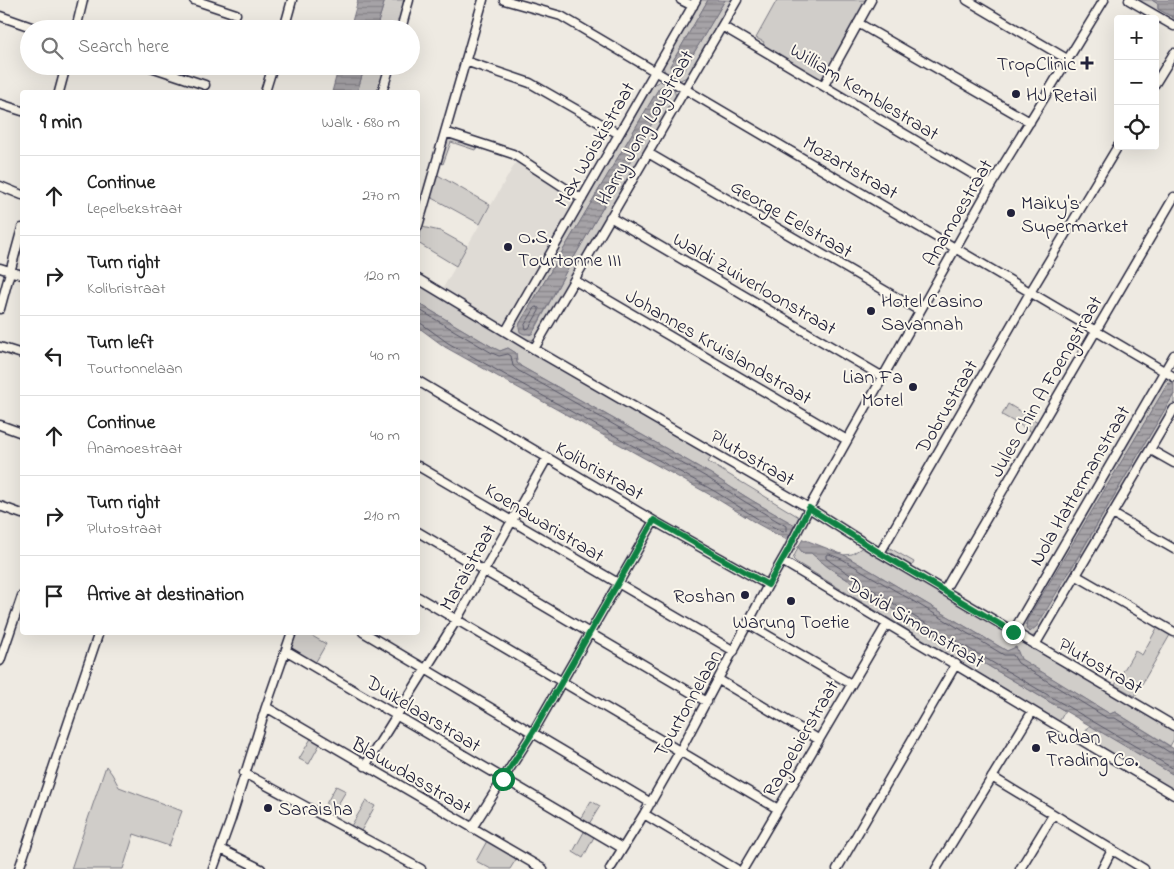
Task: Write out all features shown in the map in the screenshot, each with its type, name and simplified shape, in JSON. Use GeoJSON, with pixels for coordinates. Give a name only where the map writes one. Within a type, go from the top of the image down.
{"type":"FeatureCollection","features":[{"type":"Feature","properties":{"kind":"street"},"geometry":{"type":"LineString","coordinates":[[78,20],[83,0]]}},
{"type":"Feature","properties":{"kind":"street"},"geometry":{"type":"LineString","coordinates":[[194,0],[236,14]]}},
{"type":"Feature","properties":{"kind":"street"},"geometry":{"type":"LineString","coordinates":[[286,20],[292,0]]}},
{"type":"Feature","properties":{"kind":"street"},"geometry":{"type":"LineString","coordinates":[[403,20],[409,0]]}},
{"type":"Feature","properties":{"kind":"street"},"geometry":{"type":"LineString","coordinates":[[420,219],[482,0]]}},
{"type":"Feature","properties":{"kind":"street","name":"Mozartstraat"},"geometry":{"type":"LineString","coordinates":[[504,0],[561,16],[1031,291],[1174,377]]}},
{"type":"Feature","properties":{"kind":"street"},"geometry":{"type":"LineString","coordinates":[[681,0],[694,3]]}},
{"type":"Feature","properties":{"kind":"street","name":"Harry Jong Loystraat"},"geometry":{"type":"LineString","coordinates":[[534,349],[684,88],[737,0]]}},
{"type":"Feature","properties":{"kind":"street"},"geometry":{"type":"LineString","coordinates":[[824,85],[871,0]]}},
{"type":"Feature","properties":{"kind":"street"},"geometry":{"type":"LineString","coordinates":[[967,0],[1067,59]]}},
{"type":"Feature","properties":{"kind":"street","name":"Anamoestraat"},"geometry":{"type":"LineString","coordinates":[[788,550],[809,508],[991,185],[1104,0]]}},
{"type":"Feature","properties":{"kind":"street"},"geometry":{"type":"LineString","coordinates":[[1129,0],[1174,26]]}},
{"type":"Feature","properties":{"kind":"street","name":"Max Woiskistraat"},"geometry":{"type":"LineString","coordinates":[[506,332],[694,3]]}},
{"type":"Feature","properties":{"kind":"street"},"geometry":{"type":"LineString","coordinates":[[0,16],[20,23]]}},
{"type":"Feature","properties":{"kind":"street"},"geometry":{"type":"LineString","coordinates":[[858,22],[1030,122]]}},
{"type":"Feature","properties":{"kind":"street","name":"William Kemblestraat"},"geometry":{"type":"LineString","coordinates":[[722,26],[991,185]]}},
{"type":"Feature","properties":{"kind":"street"},"geometry":{"type":"LineString","coordinates":[[1159,77],[1174,53]]}},
{"type":"Feature","properties":{"kind":"street"},"geometry":{"type":"LineString","coordinates":[[465,61],[530,83],[619,134]]}},
{"type":"Feature","properties":{"kind":"street"},"geometry":{"type":"LineString","coordinates":[[60,90],[64,75]]}},
{"type":"Feature","properties":{"kind":"street"},"geometry":{"type":"LineString","coordinates":[[175,75],[205,85]]}},
{"type":"Feature","properties":{"kind":"street"},"geometry":{"type":"LineString","coordinates":[[266,90],[270,75]]}},
{"type":"Feature","properties":{"kind":"street"},"geometry":{"type":"LineString","coordinates":[[383,90],[387,75]]}},
{"type":"Feature","properties":{"kind":"street"},"geometry":{"type":"LineString","coordinates":[[0,104],[20,110]]}},
{"type":"Feature","properties":{"kind":"street"},"geometry":{"type":"LineString","coordinates":[[446,132],[513,154],[582,199]]}},
{"type":"Feature","properties":{"kind":"street","name":"Dobrustraat"},"geometry":{"type":"LineString","coordinates":[[880,553],[1031,291],[1116,150]]}},
{"type":"Feature","properties":{"kind":"street","name":"George Eelstraat"},"geometry":{"type":"LineString","coordinates":[[648,152],[920,311]]}},
{"type":"Feature","properties":{"kind":"street"},"geometry":{"type":"LineString","coordinates":[[0,186],[20,193]]}},
{"type":"Feature","properties":{"kind":"street","name":"Jules Chin A Foengstraat"},"geometry":{"type":"LineString","coordinates":[[944,591],[1174,197]]}},
{"type":"Feature","properties":{"kind":"street","name":"Waldi Zuiverloonstraat"},"geometry":{"type":"LineString","coordinates":[[610,218],[884,377]]}},
{"type":"Feature","properties":{"kind":"street"},"geometry":{"type":"LineString","coordinates":[[0,309],[20,235]]}},
{"type":"Feature","properties":{"kind":"street"},"geometry":{"type":"LineString","coordinates":[[0,268],[20,274]]}},
{"type":"Feature","properties":{"kind":"street","name":"Plutostraat"},"geometry":{"type":"LineString","coordinates":[[420,280],[534,349],[809,508],[880,553],[1174,726]]}},
{"type":"Feature","properties":{"kind":"street","name":"Johannes Kruislandstraat"},"geometry":{"type":"LineString","coordinates":[[574,280],[847,440]]}},
{"type":"Feature","properties":{"kind":"street"},"geometry":{"type":"LineString","coordinates":[[0,347],[20,353]]}},
{"type":"Feature","properties":{"kind":"street","name":"Nola Hattermanstraat"},"geometry":{"type":"LineString","coordinates":[[1013,632],[1174,355]]}},
{"type":"Feature","properties":{"kind":"street","name":"Kolibristraat"},"geometry":{"type":"LineString","coordinates":[[420,382],[547,458],[768,585]]}},
{"type":"Feature","properties":{"kind":"street"},"geometry":{"type":"LineString","coordinates":[[1035,645],[1174,409]]}},
{"type":"Feature","properties":{"kind":"street"},"geometry":{"type":"LineString","coordinates":[[0,425],[20,432]]}},
{"type":"Feature","properties":{"kind":"street"},"geometry":{"type":"LineString","coordinates":[[1151,450],[1174,462]]}},
{"type":"Feature","properties":{"kind":"street","name":"Maraistraat"},"geometry":{"type":"LineString","coordinates":[[364,766],[457,619],[547,458]]}},
{"type":"Feature","properties":{"kind":"street","name":"Koenawaristraat"},"geometry":{"type":"LineString","coordinates":[[420,467],[734,651]]}},
{"type":"Feature","properties":{"kind":"street"},"geometry":{"type":"LineString","coordinates":[[0,506],[20,513]]}},
{"type":"Feature","properties":{"kind":"street"},"geometry":{"type":"LineString","coordinates":[[1113,514],[1174,549]]}},
{"type":"Feature","properties":{"kind":"street"},"geometry":{"type":"LineString","coordinates":[[472,828],[533,732],[654,520]]}},
{"type":"Feature","properties":{"kind":"street"},"geometry":{"type":"LineString","coordinates":[[420,533],[707,702]]}},
{"type":"Feature","properties":{"kind":"street","name":"Tourtonnelaan"},"geometry":{"type":"LineString","coordinates":[[610,869],[651,803],[788,550]]}},
{"type":"Feature","properties":{"kind":"street","name":"David Simonstraat"},"geometry":{"type":"LineString","coordinates":[[782,561],[956,664],[1032,712],[1174,795]]}},
{"type":"Feature","properties":{"kind":"street"},"geometry":{"type":"LineString","coordinates":[[1077,576],[1174,632]]}},
{"type":"Feature","properties":{"kind":"street"},"geometry":{"type":"LineString","coordinates":[[420,598],[778,809]]}},
{"type":"Feature","properties":{"kind":"street"},"geometry":{"type":"LineString","coordinates":[[1,657],[20,602]]}},
{"type":"Feature","properties":{"kind":"street"},"geometry":{"type":"LineString","coordinates":[[748,624],[851,684]]}},
{"type":"Feature","properties":{"kind":"street","name":"Ragoebierstraat"},"geometry":{"type":"LineString","coordinates":[[743,869],[887,624]]}},
{"type":"Feature","properties":{"kind":"street"},"geometry":{"type":"LineString","coordinates":[[20,869],[98,635]]}},
{"type":"Feature","properties":{"kind":"street"},"geometry":{"type":"LineString","coordinates":[[213,869],[291,635]]}},
{"type":"Feature","properties":{"kind":"street"},"geometry":{"type":"LineString","coordinates":[[368,635],[651,803]]}},
{"type":"Feature","properties":{"kind":"street","name":"Duikelaarstraat"},"geometry":{"type":"LineString","coordinates":[[286,651],[622,848]]}},
{"type":"Feature","properties":{"kind":"street"},"geometry":{"type":"LineString","coordinates":[[837,869],[956,664]]}},
{"type":"Feature","properties":{"kind":"street"},"geometry":{"type":"LineString","coordinates":[[719,680],[818,740]]}},
{"type":"Feature","properties":{"kind":"street","name":"Blauwdasstraat"},"geometry":{"type":"LineString","coordinates":[[266,707],[543,869]]}},
{"type":"Feature","properties":{"kind":"street"},"geometry":{"type":"LineString","coordinates":[[936,869],[1032,712]]}},
{"type":"Feature","properties":{"kind":"street"},"geometry":{"type":"LineString","coordinates":[[244,774],[421,869]]}},
{"type":"Feature","properties":{"kind":"street"},"geometry":{"type":"LineString","coordinates":[[992,777],[1144,869]]}},
{"type":"Feature","properties":{"kind":"street"},"geometry":{"type":"LineString","coordinates":[[644,814],[736,869]]}},
{"type":"Feature","properties":{"kind":"street"},"geometry":{"type":"LineString","coordinates":[[1020,869],[1053,815]]}},
{"type":"Feature","properties":{"kind":"street"},"geometry":{"type":"LineString","coordinates":[[221,849],[261,869]]}},
{"type":"Feature","properties":{"kind":"street"},"geometry":{"type":"LineString","coordinates":[[1102,869],[1112,850]]}},
{"type":"Feature","properties":{"kind":"shaded area"},"geometry":{"type":"Polygon","coordinates":[[[385,0],[405,0],[399,20],[379,20],[385,0]]]}},
{"type":"Feature","properties":{"kind":"shaded area"},"geometry":{"type":"Polygon","coordinates":[[[700,0],[708,0],[670,66],[680,76],[725,0],[733,0],[687,77],[678,81],[665,74],[663,65],[700,0]]]}},
{"type":"Feature","properties":{"kind":"shaded area"},"geometry":{"type":"Polygon","coordinates":[[[777,0],[869,0],[825,79],[819,80],[762,46],[764,42],[756,38],[777,0]]]}},
{"type":"Feature","properties":{"kind":"shaded area"},"geometry":{"type":"Polygon","coordinates":[[[1136,0],[1152,0],[1158,4],[1158,9],[1174,18],[1174,22],[1136,0]]]}},
{"type":"Feature","properties":{"kind":"shaded area"},"geometry":{"type":"Polygon","coordinates":[[[362,75],[383,75],[379,90],[358,90],[362,75]]]}},
{"type":"Feature","properties":{"kind":"shaded area"},"geometry":{"type":"Polygon","coordinates":[[[664,81],[674,88],[676,98],[537,336],[532,340],[520,337],[512,328],[653,85],[664,81]],[[665,85],[659,88],[520,323],[519,327],[530,335],[537,326],[569,266],[669,94],[670,88],[665,85]]]}},
{"type":"Feature","properties":{"kind":"shaded area"},"geometry":{"type":"Polygon","coordinates":[[[450,138],[475,145],[476,148],[475,150],[451,142],[443,164],[440,162],[445,143],[450,138]]]}},
{"type":"Feature","properties":{"kind":"shaded area","name":"O.S. Tourtonne III"},"geometry":{"type":"Polygon","coordinates":[[[516,162],[572,197],[574,202],[508,320],[504,323],[499,323],[443,288],[516,162]]]}},
{"type":"Feature","properties":{"kind":"shaded area"},"geometry":{"type":"Polygon","coordinates":[[[436,174],[490,205],[480,224],[429,196],[436,174]]]}},
{"type":"Feature","properties":{"kind":"shaded area"},"geometry":{"type":"Polygon","coordinates":[[[422,227],[440,231],[467,246],[456,266],[420,244],[422,227]]]}},
{"type":"Feature","properties":{"kind":"shaded area"},"geometry":{"type":"Polygon","coordinates":[[[420,285],[572,376],[712,456],[708,462],[799,517],[795,525],[752,501],[711,474],[522,367],[517,363],[516,353],[508,348],[500,351],[420,304],[420,285]]]}},
{"type":"Feature","properties":{"kind":"shaded area"},"geometry":{"type":"Polygon","coordinates":[[[1170,379],[1174,381],[1174,384],[1167,385],[1025,625],[1069,573],[1174,394],[1174,403],[1038,634],[1031,637],[1021,630],[1022,621],[1159,387],[1163,382],[1170,379]]]}},
{"type":"Feature","properties":{"kind":"shaded area"},"geometry":{"type":"Polygon","coordinates":[[[1008,404],[1038,422],[1032,432],[1002,415],[1008,404]]]}},
{"type":"Feature","properties":{"kind":"shaded area"},"geometry":{"type":"Polygon","coordinates":[[[798,547],[803,553],[811,553],[828,567],[900,614],[1065,711],[1059,722],[796,562],[793,559],[798,547]]]}},
{"type":"Feature","properties":{"kind":"shaded area"},"geometry":{"type":"Polygon","coordinates":[[[863,547],[1174,730],[1174,739],[1170,746],[1115,712],[1110,714],[1020,659],[1016,647],[1007,651],[844,555],[852,554],[863,547]]]}},
{"type":"Feature","properties":{"kind":"shaded area"},"geometry":{"type":"Polygon","coordinates":[[[888,547],[914,562],[911,568],[887,553],[888,547]]]}},
{"type":"Feature","properties":{"kind":"shaded area"},"geometry":{"type":"Polygon","coordinates":[[[1157,628],[1170,635],[1135,696],[1115,685],[1135,651],[1142,655],[1157,628]]]}},
{"type":"Feature","properties":{"kind":"shaded area"},"geometry":{"type":"Polygon","coordinates":[[[293,635],[310,635],[326,644],[314,665],[289,649],[293,635]]]}},
{"type":"Feature","properties":{"kind":"shaded area"},"geometry":{"type":"Polygon","coordinates":[[[1090,725],[1174,775],[1174,790],[1082,737],[1090,725]]]}},
{"type":"Feature","properties":{"kind":"shaded area"},"geometry":{"type":"Polygon","coordinates":[[[313,735],[322,740],[309,764],[299,759],[313,735]]]}},
{"type":"Feature","properties":{"kind":"shaded area"},"geometry":{"type":"Polygon","coordinates":[[[106,766],[119,787],[182,811],[169,846],[134,834],[123,869],[71,869],[106,766]]]}},
{"type":"Feature","properties":{"kind":"shaded area"},"geometry":{"type":"Polygon","coordinates":[[[336,786],[346,791],[331,816],[322,811],[336,786]]]}},
{"type":"Feature","properties":{"kind":"shaded area"},"geometry":{"type":"Polygon","coordinates":[[[366,801],[375,806],[361,831],[351,826],[366,801]]]}},
{"type":"Feature","properties":{"kind":"shaded area"},"geometry":{"type":"Polygon","coordinates":[[[591,801],[600,806],[589,824],[580,819],[591,801]]]}},
{"type":"Feature","properties":{"kind":"shaded area"},"geometry":{"type":"Polygon","coordinates":[[[585,830],[595,835],[583,858],[573,852],[585,830]]]}},
{"type":"Feature","properties":{"kind":"shaded area"},"geometry":{"type":"Polygon","coordinates":[[[488,839],[518,856],[510,869],[491,869],[476,861],[488,839]]]}},
{"type":"Feature","properties":{"kind":"water"},"geometry":{"type":"Polygon","coordinates":[[[358,0],[385,0],[379,20],[352,20],[358,0]]]}},
{"type":"Feature","properties":{"kind":"water"},"geometry":{"type":"Polygon","coordinates":[[[708,0],[725,0],[682,73],[677,76],[672,73],[670,66],[708,0]]]}},
{"type":"Feature","properties":{"kind":"water"},"geometry":{"type":"Polygon","coordinates":[[[1152,0],[1174,0],[1174,18],[1158,9],[1158,4],[1152,0]]]}},
{"type":"Feature","properties":{"kind":"water"},"geometry":{"type":"Polygon","coordinates":[[[337,75],[362,75],[358,90],[333,90],[337,75]]]}},
{"type":"Feature","properties":{"kind":"water"},"geometry":{"type":"Polygon","coordinates":[[[665,85],[670,88],[669,94],[569,266],[532,334],[520,332],[520,323],[659,88],[665,85]]]}},
{"type":"Feature","properties":{"kind":"water"},"geometry":{"type":"Polygon","coordinates":[[[420,304],[500,351],[508,348],[516,353],[517,363],[522,367],[711,474],[752,501],[795,525],[787,540],[714,497],[445,347],[420,328],[420,304]]]}},
{"type":"Feature","properties":{"kind":"water"},"geometry":{"type":"Polygon","coordinates":[[[1169,383],[1174,384],[1174,394],[1037,626],[1030,632],[1026,629],[1027,620],[1169,383]]]}},
{"type":"Feature","properties":{"kind":"water"},"geometry":{"type":"Polygon","coordinates":[[[803,539],[844,555],[1007,651],[1016,647],[1021,659],[1110,714],[1115,712],[1174,749],[1174,775],[900,614],[828,567],[811,553],[803,553],[798,547],[803,539]]]}},
{"type":"Feature","properties":{"kind":"place","name":"TropClinic"},"geometry":{"type":"Point","coordinates":[1087,63]}},
{"type":"Feature","properties":{"kind":"place","name":"HJ Retail"},"geometry":{"type":"Point","coordinates":[1016,94]}},
{"type":"Feature","properties":{"kind":"place","name":"Maiky's Supermarket"},"geometry":{"type":"Point","coordinates":[1011,213]}},
{"type":"Feature","properties":{"kind":"place","name":"O.S. Tourtonne III"},"geometry":{"type":"Point","coordinates":[508,247]}},
{"type":"Feature","properties":{"kind":"place","name":"Hotel Casino Savannah"},"geometry":{"type":"Point","coordinates":[871,311]}},
{"type":"Feature","properties":{"kind":"place","name":"Lian Fa Motel"},"geometry":{"type":"Point","coordinates":[913,387]}},
{"type":"Feature","properties":{"kind":"place","name":"Roshan"},"geometry":{"type":"Point","coordinates":[745,595]}},
{"type":"Feature","properties":{"kind":"place","name":"Warung Toetie"},"geometry":{"type":"Point","coordinates":[791,601]}},
{"type":"Feature","properties":{"kind":"place","name":"Rudan Trading Co."},"geometry":{"type":"Point","coordinates":[1036,748]}},
{"type":"Feature","properties":{"kind":"place","name":"Saraisha"},"geometry":{"type":"Point","coordinates":[268,808]}},
{"type":"Feature","properties":{"kind":"route"},"geometry":{"type":"LineString","coordinates":[[503,779],[533,732],[654,520],[768,585],[809,508],[880,553],[1013,632]]}}]}
